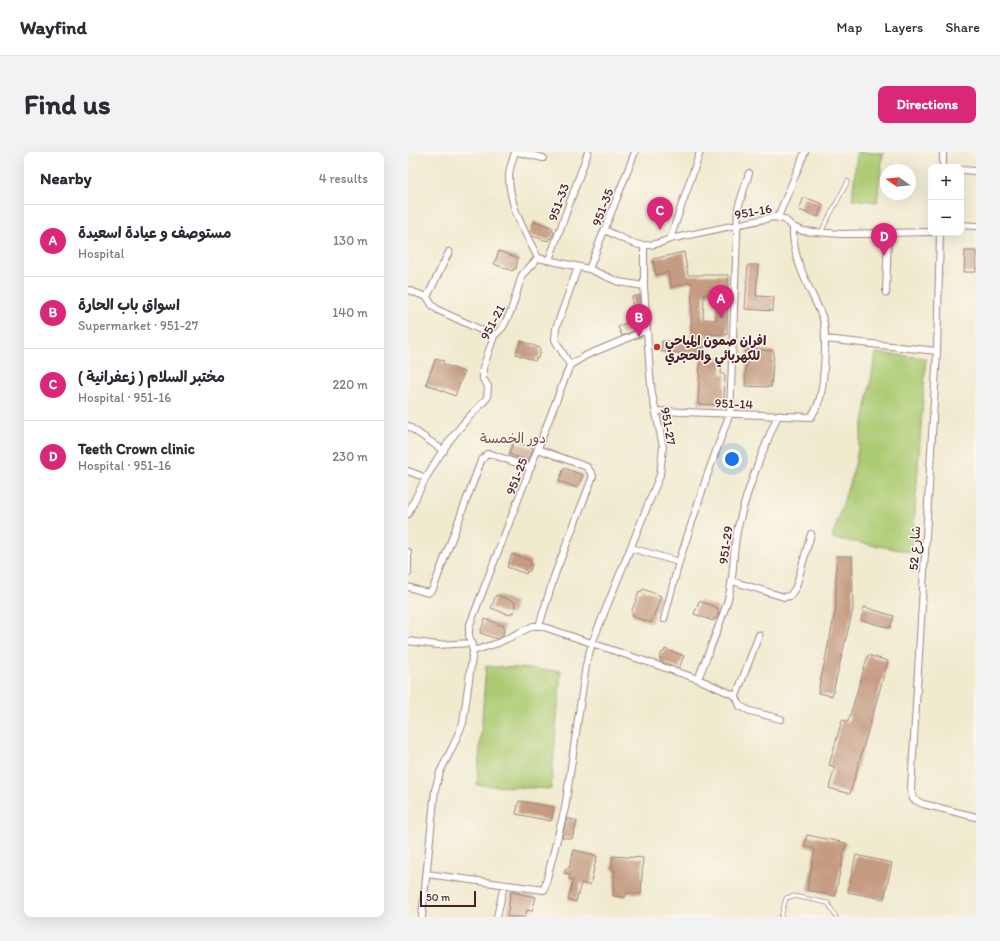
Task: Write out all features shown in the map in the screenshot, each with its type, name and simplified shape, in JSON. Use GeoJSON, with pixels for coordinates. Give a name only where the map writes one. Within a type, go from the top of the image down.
{"type":"FeatureCollection","features":[{"type":"Feature","properties":{"kind":"street"},"geometry":{"type":"LineString","coordinates":[[515,152],[509,175],[510,188],[521,227],[538,258],[589,269],[619,282],[644,286]]}},
{"type":"Feature","properties":{"kind":"street"},"geometry":{"type":"LineString","coordinates":[[518,152],[543,158]]}},
{"type":"Feature","properties":{"kind":"street","name":"951-33"},"geometry":{"type":"LineString","coordinates":[[549,260],[588,152]]}},
{"type":"Feature","properties":{"kind":"street","name":"951-35"},"geometry":{"type":"LineString","coordinates":[[589,269],[635,152]]}},
{"type":"Feature","properties":{"kind":"street"},"geometry":{"type":"LineString","coordinates":[[670,239],[700,152]]}},
{"type":"Feature","properties":{"kind":"street"},"geometry":{"type":"LineString","coordinates":[[778,217],[805,152]]}},
{"type":"Feature","properties":{"kind":"street"},"geometry":{"type":"LineString","coordinates":[[943,152],[943,164]]}},
{"type":"Feature","properties":{"kind":"street"},"geometry":{"type":"LineString","coordinates":[[964,170],[976,171]]}},
{"type":"Feature","properties":{"kind":"street"},"geometry":{"type":"LineString","coordinates":[[664,619],[679,562],[707,476],[730,413],[738,208],[750,173]]}},
{"type":"Feature","properties":{"kind":"street","name":"951-16"},"geometry":{"type":"LineString","coordinates":[[644,247],[655,246],[670,239],[778,217],[784,219],[793,227],[803,231],[841,234],[928,232]]}},
{"type":"Feature","properties":{"kind":"street"},"geometry":{"type":"LineString","coordinates":[[964,225],[976,226]]}},
{"type":"Feature","properties":{"kind":"street"},"geometry":{"type":"LineString","coordinates":[[793,227],[792,243],[800,270],[823,317],[825,339],[937,351]]}},
{"type":"Feature","properties":{"kind":"street"},"geometry":{"type":"LineString","coordinates":[[605,230],[644,247]]}},
{"type":"Feature","properties":{"kind":"street"},"geometry":{"type":"LineString","coordinates":[[886,293],[888,234]]}},
{"type":"Feature","properties":{"kind":"street","name":"شارع 52"},"geometry":{"type":"LineString","coordinates":[[940,236],[937,351],[911,789],[913,799],[923,804],[976,818]]}},
{"type":"Feature","properties":{"kind":"street","name":"951-27"},"geometry":{"type":"LineString","coordinates":[[504,885],[544,890],[566,808],[586,665],[592,643],[660,475],[664,447],[652,394],[644,286],[644,247]]}},
{"type":"Feature","properties":{"kind":"street"},"geometry":{"type":"LineString","coordinates":[[427,297],[449,252]]}},
{"type":"Feature","properties":{"kind":"street","name":"951-21"},"geometry":{"type":"LineString","coordinates":[[444,450],[462,425],[487,398],[488,386],[483,378],[483,368],[494,336],[502,327],[511,311],[522,275],[538,258]]}},
{"type":"Feature","properties":{"kind":"street"},"geometry":{"type":"LineString","coordinates":[[578,267],[556,328],[555,340],[570,365],[587,355],[647,330]]}},
{"type":"Feature","properties":{"kind":"street"},"geometry":{"type":"LineString","coordinates":[[408,290],[427,297],[432,305],[438,310],[494,336]]}},
{"type":"Feature","properties":{"kind":"street","name":"951-14"},"geometry":{"type":"LineString","coordinates":[[657,411],[811,417],[820,401],[825,339]]}},
{"type":"Feature","properties":{"kind":"street","name":"951-25"},"geometry":{"type":"LineString","coordinates":[[422,917],[435,790],[440,772],[463,723],[473,651],[472,643],[468,635],[469,628],[570,365]]}},
{"type":"Feature","properties":{"kind":"street","name":"951-29"},"geometry":{"type":"LineString","coordinates":[[698,679],[728,600],[732,581],[733,553],[738,526],[750,486],[778,415]]}},
{"type":"Feature","properties":{"kind":"street"},"geometry":{"type":"LineString","coordinates":[[408,426],[444,450],[426,478],[408,514]]}},
{"type":"Feature","properties":{"kind":"street"},"geometry":{"type":"LineString","coordinates":[[538,448],[588,467],[592,476],[555,574],[539,626]]}},
{"type":"Feature","properties":{"kind":"street"},"geometry":{"type":"LineString","coordinates":[[408,587],[428,593],[433,589],[481,461],[487,454],[491,454],[531,468]]}},
{"type":"Feature","properties":{"kind":"street"},"geometry":{"type":"LineString","coordinates":[[408,471],[426,478]]}},
{"type":"Feature","properties":{"kind":"street"},"geometry":{"type":"LineString","coordinates":[[732,581],[784,597],[790,596],[796,587],[811,534]]}},
{"type":"Feature","properties":{"kind":"street"},"geometry":{"type":"LineString","coordinates":[[630,548],[679,562]]}},
{"type":"Feature","properties":{"kind":"street"},"geometry":{"type":"LineString","coordinates":[[408,552],[408,573]]}},
{"type":"Feature","properties":{"kind":"street"},"geometry":{"type":"LineString","coordinates":[[473,651],[498,643],[533,626],[539,626],[698,679],[736,696]]}},
{"type":"Feature","properties":{"kind":"street"},"geometry":{"type":"LineString","coordinates":[[759,635],[736,696],[740,706],[750,711],[781,719]]}},
{"type":"Feature","properties":{"kind":"street"},"geometry":{"type":"LineString","coordinates":[[408,641],[438,645],[472,643]]}},
{"type":"Feature","properties":{"kind":"street"},"geometry":{"type":"LineString","coordinates":[[427,874],[504,885],[497,917]]}},
{"type":"Feature","properties":{"kind":"lane"},"geometry":{"type":"LineString","coordinates":[[821,232],[848,181]]}},
{"type":"Feature","properties":{"kind":"lane"},"geometry":{"type":"LineString","coordinates":[[781,917],[786,898],[794,896],[828,903],[836,917]]}},
{"type":"Feature","properties":{"kind":"green space"},"geometry":{"type":"Polygon","coordinates":[[[857,152],[883,153],[882,164],[880,164],[877,202],[852,199],[857,152]]]}},
{"type":"Feature","properties":{"kind":"green space"},"geometry":{"type":"Polygon","coordinates":[[[876,353],[926,358],[912,552],[832,538],[855,465],[876,353]]]}},
{"type":"Feature","properties":{"kind":"green space"},"geometry":{"type":"Polygon","coordinates":[[[486,666],[561,671],[551,789],[477,785],[486,666]]]}},
{"type":"Feature","properties":{"kind":"building"},"geometry":{"type":"Polygon","coordinates":[[[804,197],[823,204],[818,217],[799,210],[804,197]]]}},
{"type":"Feature","properties":{"kind":"building"},"geometry":{"type":"Polygon","coordinates":[[[534,221],[553,228],[552,231],[554,232],[551,239],[549,238],[548,241],[532,236],[530,232],[534,221]]]}},
{"type":"Feature","properties":{"kind":"building"},"geometry":{"type":"Polygon","coordinates":[[[499,251],[518,258],[516,269],[514,268],[513,271],[494,264],[499,251]]]}},
{"type":"Feature","properties":{"kind":"building"},"geometry":{"type":"Polygon","coordinates":[[[965,251],[976,251],[976,272],[964,272],[965,251]]]}},
{"type":"Feature","properties":{"kind":"building"},"geometry":{"type":"Polygon","coordinates":[[[684,252],[688,275],[728,275],[727,335],[706,334],[704,354],[661,352],[662,341],[691,343],[692,282],[671,287],[668,272],[656,275],[653,259],[684,252]],[[704,294],[703,319],[716,320],[717,294],[704,294]]]}},
{"type":"Feature","properties":{"kind":"building"},"geometry":{"type":"Polygon","coordinates":[[[748,265],[758,265],[756,296],[774,297],[773,311],[745,309],[748,265]]]}},
{"type":"Feature","properties":{"kind":"building"},"geometry":{"type":"Polygon","coordinates":[[[640,295],[642,327],[622,336],[618,327],[632,320],[632,297],[640,295]]]}},
{"type":"Feature","properties":{"kind":"building"},"geometry":{"type":"Polygon","coordinates":[[[521,341],[540,348],[539,351],[541,352],[535,361],[516,354],[521,341]]]}},
{"type":"Feature","properties":{"kind":"building"},"geometry":{"type":"Polygon","coordinates":[[[747,349],[774,351],[771,387],[745,386],[747,349]]]}},
{"type":"Feature","properties":{"kind":"building"},"geometry":{"type":"Polygon","coordinates":[[[436,358],[444,361],[443,364],[464,372],[455,396],[426,384],[436,358]]]}},
{"type":"Feature","properties":{"kind":"building"},"geometry":{"type":"Polygon","coordinates":[[[700,359],[722,360],[721,374],[725,374],[724,405],[698,404],[700,359]]]}},
{"type":"Feature","properties":{"kind":"building"},"geometry":{"type":"Polygon","coordinates":[[[514,441],[533,448],[528,461],[509,454],[514,441]]]}},
{"type":"Feature","properties":{"kind":"building"},"geometry":{"type":"Polygon","coordinates":[[[564,468],[583,475],[577,488],[559,481],[564,468]]]}},
{"type":"Feature","properties":{"kind":"building"},"geometry":{"type":"Polygon","coordinates":[[[512,554],[531,561],[530,564],[532,565],[529,572],[527,571],[526,574],[507,567],[512,554]]]}},
{"type":"Feature","properties":{"kind":"building"},"geometry":{"type":"Polygon","coordinates":[[[836,556],[852,556],[853,609],[832,696],[818,693],[836,608],[836,556]]]}},
{"type":"Feature","properties":{"kind":"building"},"geometry":{"type":"Polygon","coordinates":[[[643,589],[661,596],[651,623],[632,616],[633,613],[631,612],[639,591],[641,592],[643,589]]]}},
{"type":"Feature","properties":{"kind":"building"},"geometry":{"type":"Polygon","coordinates":[[[496,595],[515,602],[514,613],[512,612],[510,615],[491,608],[496,595]]]}},
{"type":"Feature","properties":{"kind":"building"},"geometry":{"type":"Polygon","coordinates":[[[699,601],[718,608],[717,611],[719,612],[716,619],[714,618],[713,621],[694,614],[699,601]]]}},
{"type":"Feature","properties":{"kind":"building"},"geometry":{"type":"Polygon","coordinates":[[[864,607],[894,616],[890,628],[861,620],[864,607]]]}},
{"type":"Feature","properties":{"kind":"building"},"geometry":{"type":"Polygon","coordinates":[[[485,619],[504,626],[503,636],[497,639],[480,633],[485,619]]]}},
{"type":"Feature","properties":{"kind":"building"},"geometry":{"type":"Polygon","coordinates":[[[665,649],[684,656],[679,668],[660,661],[661,659],[659,658],[665,649]]]}},
{"type":"Feature","properties":{"kind":"building"},"geometry":{"type":"Polygon","coordinates":[[[868,655],[888,661],[850,794],[829,788],[835,767],[829,765],[842,720],[848,722],[868,655]]]}},
{"type":"Feature","properties":{"kind":"building"},"geometry":{"type":"Polygon","coordinates":[[[519,801],[554,807],[551,821],[516,814],[519,801]]]}},
{"type":"Feature","properties":{"kind":"building"},"geometry":{"type":"Polygon","coordinates":[[[567,818],[577,821],[572,839],[562,837],[567,818]]]}},
{"type":"Feature","properties":{"kind":"building"},"geometry":{"type":"Polygon","coordinates":[[[807,835],[846,843],[835,896],[807,890],[815,849],[804,846],[807,835]]]}},
{"type":"Feature","properties":{"kind":"building"},"geometry":{"type":"Polygon","coordinates":[[[574,850],[597,856],[590,885],[581,883],[576,902],[568,900],[573,880],[569,879],[570,874],[564,873],[566,868],[569,868],[574,850]]]}},
{"type":"Feature","properties":{"kind":"building"},"geometry":{"type":"Polygon","coordinates":[[[856,855],[892,863],[884,899],[848,892],[856,855]]]}},
{"type":"Feature","properties":{"kind":"building"},"geometry":{"type":"Polygon","coordinates":[[[612,856],[643,858],[641,894],[626,893],[626,897],[613,896],[615,870],[612,870],[612,856]]]}},
{"type":"Feature","properties":{"kind":"building"},"geometry":{"type":"Polygon","coordinates":[[[511,892],[536,897],[532,911],[527,910],[525,917],[507,917],[511,892]]]}},
{"type":"Feature","properties":{"kind":"place","name":"مختبر السلام ( زعفرانية )"},"geometry":{"type":"Point","coordinates":[660,230]}},
{"type":"Feature","properties":{"kind":"place","name":"Teeth Crown clinic"},"geometry":{"type":"Point","coordinates":[884,256]}},
{"type":"Feature","properties":{"kind":"place","name":"مستوصف و عيادة اسعيدة"},"geometry":{"type":"Point","coordinates":[721,318]}},
{"type":"Feature","properties":{"kind":"place","name":"اسواق باب الحارة"},"geometry":{"type":"Point","coordinates":[639,337]}},
{"type":"Feature","properties":{"kind":"place","name":"افران صمون المياحي للكهربائي والحجري"},"geometry":{"type":"Point","coordinates":[657,347]}},
{"type":"Feature","properties":{"kind":"district","name":"دور الخمسة"},"geometry":{"type":"Point","coordinates":[513,438]}}]}
